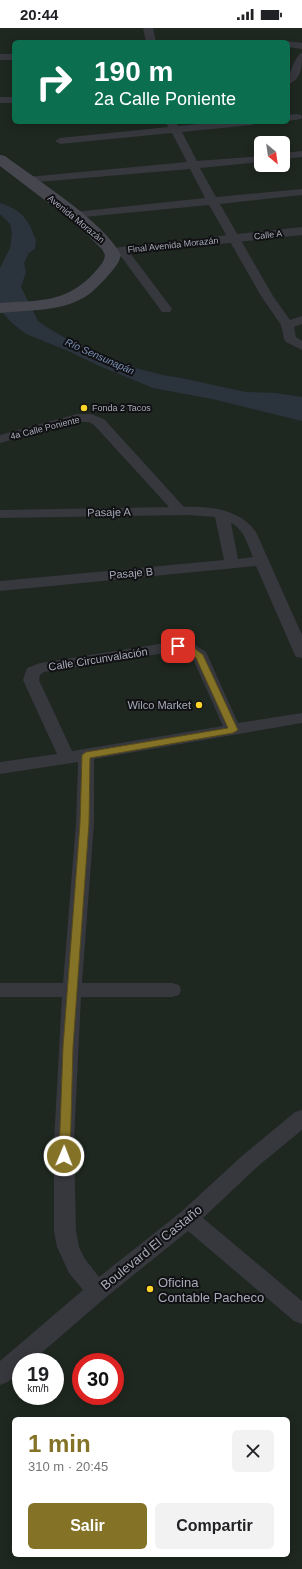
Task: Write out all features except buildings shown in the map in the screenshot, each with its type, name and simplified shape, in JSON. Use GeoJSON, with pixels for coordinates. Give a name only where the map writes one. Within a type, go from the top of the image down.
{"type":"FeatureCollection","features":[{"type":"Feature","properties":{"kind":"main road","name":"Avenida Morazán"},"geometry":{"type":"LineString","coordinates":[[0,159],[74,215],[118,251],[113,256],[112,261],[87,290],[70,299],[42,304],[0,308]]}},
{"type":"Feature","properties":{"kind":"street"},"geometry":{"type":"LineString","coordinates":[[148,28],[151,40]]}},
{"type":"Feature","properties":{"kind":"street"},"geometry":{"type":"LineString","coordinates":[[290,44],[302,46]]}},
{"type":"Feature","properties":{"kind":"street"},"geometry":{"type":"LineString","coordinates":[[290,80],[294,77],[302,56]]}},
{"type":"Feature","properties":{"kind":"street"},"geometry":{"type":"LineString","coordinates":[[0,57],[12,57]]}},
{"type":"Feature","properties":{"kind":"street"},"geometry":{"type":"LineString","coordinates":[[0,100],[12,100]]}},
{"type":"Feature","properties":{"kind":"street"},"geometry":{"type":"LineString","coordinates":[[60,141],[172,126],[212,124]]}},
{"type":"Feature","properties":{"kind":"street"},"geometry":{"type":"LineString","coordinates":[[172,126],[213,202],[268,296],[287,325],[290,339],[302,346]]}},
{"type":"Feature","properties":{"kind":"street"},"geometry":{"type":"LineString","coordinates":[[290,155],[302,154]]}},
{"type":"Feature","properties":{"kind":"street"},"geometry":{"type":"LineString","coordinates":[[27,180],[254,159]]}},
{"type":"Feature","properties":{"kind":"street"},"geometry":{"type":"LineString","coordinates":[[74,215],[302,192]]}},
{"type":"Feature","properties":{"kind":"street","name":"Calle A"},"geometry":{"type":"LineString","coordinates":[[234,238],[302,231]]}},
{"type":"Feature","properties":{"kind":"street","name":"Final Avenida Morazán"},"geometry":{"type":"LineString","coordinates":[[118,251],[234,238]]}},
{"type":"Feature","properties":{"kind":"street"},"geometry":{"type":"LineString","coordinates":[[118,251],[166,309]]}},
{"type":"Feature","properties":{"kind":"street"},"geometry":{"type":"LineString","coordinates":[[287,325],[302,320]]}},
{"type":"Feature","properties":{"kind":"street","name":"4a Calle Poniente"},"geometry":{"type":"LineString","coordinates":[[5,438],[77,418],[91,418],[99,422],[179,510]]}},
{"type":"Feature","properties":{"kind":"street"},"geometry":{"type":"LineString","coordinates":[[0,426],[5,438]]}},
{"type":"Feature","properties":{"kind":"street","name":"Pasaje A"},"geometry":{"type":"LineString","coordinates":[[0,514],[179,510],[220,514]]}},
{"type":"Feature","properties":{"kind":"street"},"geometry":{"type":"LineString","coordinates":[[220,514],[240,522],[249,532],[302,653]]}},
{"type":"Feature","properties":{"kind":"street"},"geometry":{"type":"LineString","coordinates":[[220,514],[232,564]]}},
{"type":"Feature","properties":{"kind":"street","name":"Pasaje B"},"geometry":{"type":"LineString","coordinates":[[0,586],[262,561]]}},
{"type":"Feature","properties":{"kind":"street","name":"Calle Circunvalación"},"geometry":{"type":"LineString","coordinates":[[67,758],[30,680],[33,672],[40,668],[178,646],[190,648],[200,656],[233,730]]}},
{"type":"Feature","properties":{"kind":"street"},"geometry":{"type":"LineString","coordinates":[[0,768],[86,755],[302,718]]}},
{"type":"Feature","properties":{"kind":"street"},"geometry":{"type":"LineString","coordinates":[[86,755],[84,823],[72,989],[64,1141],[65,1232],[68,1247],[77,1266],[97,1291]]}},
{"type":"Feature","properties":{"kind":"street"},"geometry":{"type":"LineString","coordinates":[[0,990],[172,990]]}},
{"type":"Feature","properties":{"kind":"street","name":"Boulevard El Castaño"},"geometry":{"type":"LineString","coordinates":[[0,1375],[97,1291],[188,1218],[250,1161],[302,1118]]}},
{"type":"Feature","properties":{"kind":"street"},"geometry":{"type":"LineString","coordinates":[[188,1218],[302,1314]]}},
{"type":"Feature","properties":{"kind":"shaded area"},"geometry":{"type":"Polygon","coordinates":[[[0,28],[302,28],[302,1569],[0,1569],[0,28]]]}},
{"type":"Feature","properties":{"kind":"water","name":"Río Sensunapán"},"geometry":{"type":"Polygon","coordinates":[[[0,203],[15,209],[25,218],[36,239],[35,249],[29,253],[24,263],[26,272],[21,287],[38,321],[67,339],[139,369],[246,392],[276,393],[302,397],[302,421],[212,399],[153,388],[26,334],[12,323],[1,311],[0,307],[0,268],[10,248],[12,233],[10,224],[0,214],[0,203]]]}},
{"type":"Feature","properties":{"kind":"place","name":"Fonda 2 Tacos"},"geometry":{"type":"Point","coordinates":[84,408]}},
{"type":"Feature","properties":{"kind":"place","name":"Wilco Market"},"geometry":{"type":"Point","coordinates":[199,705]}},
{"type":"Feature","properties":{"kind":"place","name":"Oficina Contable Pacheco"},"geometry":{"type":"Point","coordinates":[150,1289]}},
{"type":"Feature","properties":{"kind":"route"},"geometry":{"type":"LineString","coordinates":[[64,1156],[68,1047],[84,823],[86,755],[233,730],[200,656],[190,648],[178,646]]}}]}
